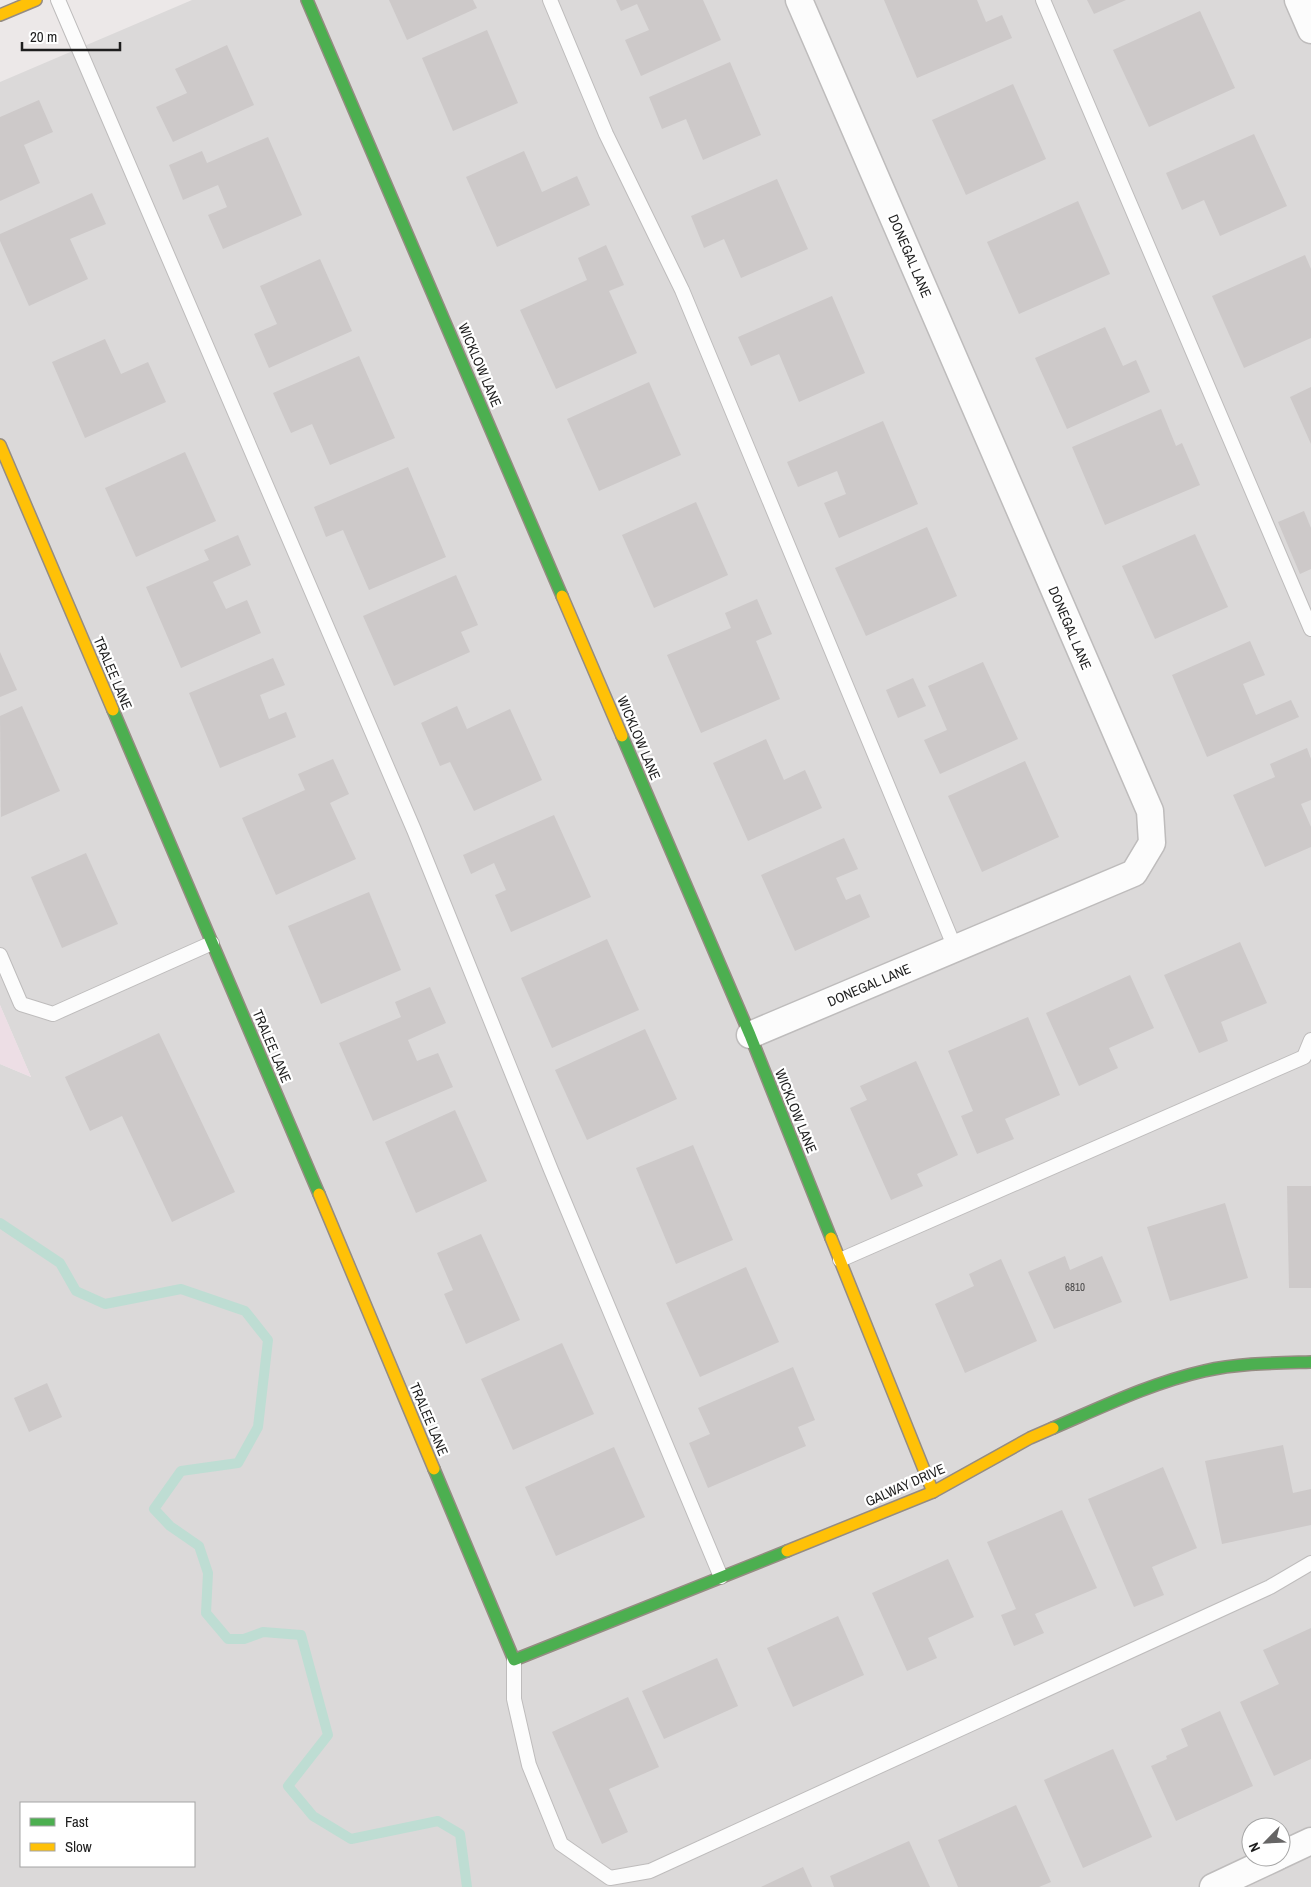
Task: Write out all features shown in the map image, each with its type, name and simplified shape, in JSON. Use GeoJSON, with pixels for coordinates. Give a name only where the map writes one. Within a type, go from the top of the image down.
{"type":"FeatureCollection","features":[{"type":"Feature","properties":{"kind":"street"},"geometry":{"type":"LineString","coordinates":[[0,15],[36,0]]}},
{"type":"Feature","properties":{"kind":"street","name":"WICKLOW LANE"},"geometry":{"type":"LineString","coordinates":[[307,0],[750,1035],[933,1492]]}},
{"type":"Feature","properties":{"kind":"street","name":"DONEGAL LANE"},"geometry":{"type":"LineString","coordinates":[[750,1035],[1134,873],[1152,843],[1150,811],[799,0]]}},
{"type":"Feature","properties":{"kind":"street"},"geometry":{"type":"LineString","coordinates":[[1298,0],[1311,30]]}},
{"type":"Feature","properties":{"kind":"street","name":"TRALEE LANE"},"geometry":{"type":"LineString","coordinates":[[0,444],[514,1660]]}},
{"type":"Feature","properties":{"kind":"street","name":"GALWAY DRIVE"},"geometry":{"type":"LineString","coordinates":[[514,1660],[933,1492],[1030,1438],[1151,1386],[1204,1371],[1257,1363],[1311,1362]]}},
{"type":"Feature","properties":{"kind":"street"},"geometry":{"type":"LineString","coordinates":[[1291,1850],[1311,1841]]}},
{"type":"Feature","properties":{"kind":"street"},"geometry":{"type":"LineString","coordinates":[[1214,1887],[1256,1867]]}},
{"type":"Feature","properties":{"kind":"lane"},"geometry":{"type":"LineString","coordinates":[[58,0],[414,830],[554,1179],[721,1577]]}},
{"type":"Feature","properties":{"kind":"lane"},"geometry":{"type":"LineString","coordinates":[[550,0],[606,134],[682,290],[955,948]]}},
{"type":"Feature","properties":{"kind":"lane"},"geometry":{"type":"LineString","coordinates":[[1043,0],[1311,629]]}},
{"type":"Feature","properties":{"kind":"lane"},"geometry":{"type":"LineString","coordinates":[[0,955],[21,1004],[53,1014],[212,943]]}},
{"type":"Feature","properties":{"kind":"lane"},"geometry":{"type":"LineString","coordinates":[[840,1260],[1304,1057],[1311,1040]]}},
{"type":"Feature","properties":{"kind":"lane"},"geometry":{"type":"LineString","coordinates":[[514,1660],[514,1699],[529,1766],[562,1844],[610,1878],[650,1871],[1270,1587],[1311,1563]]}},
{"type":"Feature","properties":{"kind":"shaded area"},"geometry":{"type":"Polygon","coordinates":[[[192,0],[1311,0],[1311,1887],[0,1887],[0,1064],[31,1077],[0,1005],[0,82],[192,0]]]}},
{"type":"Feature","properties":{"kind":"shaded area"},"geometry":{"type":"Polygon","coordinates":[[[0,1005],[31,1077],[0,1064],[0,1005]]]}},
{"type":"Feature","properties":{"kind":"building"},"geometry":{"type":"Polygon","coordinates":[[[389,0],[473,0],[477,8],[407,40],[389,0]]]}},
{"type":"Feature","properties":{"kind":"building"},"geometry":{"type":"Polygon","coordinates":[[[616,0],[703,0],[721,40],[641,76],[625,40],[649,30],[637,4],[621,11],[616,0]]]}},
{"type":"Feature","properties":{"kind":"building"},"geometry":{"type":"Polygon","coordinates":[[[884,0],[977,0],[986,22],[1002,15],[1012,38],[917,78],[884,0]]]}},
{"type":"Feature","properties":{"kind":"building"},"geometry":{"type":"Polygon","coordinates":[[[1087,0],[1126,0],[1094,14],[1087,0]]]}},
{"type":"Feature","properties":{"kind":"building"},"geometry":{"type":"Polygon","coordinates":[[[1200,11],[1235,88],[1149,127],[1113,50],[1200,11]]]}},
{"type":"Feature","properties":{"kind":"building"},"geometry":{"type":"Polygon","coordinates":[[[487,30],[518,103],[453,131],[422,58],[487,30]]]}},
{"type":"Feature","properties":{"kind":"building"},"geometry":{"type":"Polygon","coordinates":[[[227,45],[254,105],[173,142],[156,107],[187,93],[175,69],[227,45]]]}},
{"type":"Feature","properties":{"kind":"building"},"geometry":{"type":"Polygon","coordinates":[[[730,62],[761,135],[703,160],[686,119],[662,129],[649,97],[730,62]]]}},
{"type":"Feature","properties":{"kind":"building"},"geometry":{"type":"Polygon","coordinates":[[[1013,84],[1046,159],[966,195],[932,120],[1013,84]]]}},
{"type":"Feature","properties":{"kind":"building"},"geometry":{"type":"Polygon","coordinates":[[[39,100],[53,132],[24,145],[40,183],[0,201],[0,117],[39,100]]]}},
{"type":"Feature","properties":{"kind":"building"},"geometry":{"type":"Polygon","coordinates":[[[1254,134],[1287,206],[1220,236],[1204,200],[1182,210],[1166,173],[1254,134]]]}},
{"type":"Feature","properties":{"kind":"building"},"geometry":{"type":"Polygon","coordinates":[[[268,137],[302,215],[223,249],[208,215],[227,207],[218,185],[183,200],[169,165],[202,151],[207,163],[268,137]]]}},
{"type":"Feature","properties":{"kind":"building"},"geometry":{"type":"Polygon","coordinates":[[[524,151],[542,192],[577,176],[590,205],[497,247],[466,177],[524,151]]]}},
{"type":"Feature","properties":{"kind":"building"},"geometry":{"type":"Polygon","coordinates":[[[777,179],[808,249],[741,278],[724,239],[704,248],[691,216],[777,179]]]}},
{"type":"Feature","properties":{"kind":"building"},"geometry":{"type":"Polygon","coordinates":[[[92,193],[106,224],[70,239],[88,279],[29,306],[0,241],[0,234],[92,193]]]}},
{"type":"Feature","properties":{"kind":"building"},"geometry":{"type":"Polygon","coordinates":[[[1078,201],[1110,274],[1019,314],[987,242],[1078,201]]]}},
{"type":"Feature","properties":{"kind":"building"},"geometry":{"type":"Polygon","coordinates":[[[606,245],[624,285],[609,291],[637,353],[556,389],[520,310],[587,280],[578,258],[606,245]]]}},
{"type":"Feature","properties":{"kind":"building"},"geometry":{"type":"Polygon","coordinates":[[[1305,255],[1311,269],[1311,338],[1244,368],[1212,296],[1305,255]]]}},
{"type":"Feature","properties":{"kind":"building"},"geometry":{"type":"Polygon","coordinates":[[[320,259],[352,331],[269,368],[254,334],[277,324],[260,286],[320,259]]]}},
{"type":"Feature","properties":{"kind":"building"},"geometry":{"type":"Polygon","coordinates":[[[832,296],[865,373],[799,402],[779,354],[751,366],[738,337],[832,296]]]}},
{"type":"Feature","properties":{"kind":"building"},"geometry":{"type":"Polygon","coordinates":[[[1105,327],[1123,366],[1136,360],[1150,392],[1067,429],[1035,358],[1105,327]]]}},
{"type":"Feature","properties":{"kind":"building"},"geometry":{"type":"Polygon","coordinates":[[[105,339],[121,374],[148,362],[166,402],[85,438],[52,362],[105,339]]]}},
{"type":"Feature","properties":{"kind":"building"},"geometry":{"type":"Polygon","coordinates":[[[359,356],[395,438],[330,465],[312,424],[291,433],[273,393],[359,356]]]}},
{"type":"Feature","properties":{"kind":"building"},"geometry":{"type":"Polygon","coordinates":[[[649,382],[681,455],[599,491],[567,419],[649,382]]]}},
{"type":"Feature","properties":{"kind":"building"},"geometry":{"type":"Polygon","coordinates":[[[1311,387],[1311,444],[1290,397],[1311,387]]]}},
{"type":"Feature","properties":{"kind":"building"},"geometry":{"type":"Polygon","coordinates":[[[1161,409],[1176,446],[1182,443],[1200,485],[1105,525],[1072,447],[1161,409]]]}},
{"type":"Feature","properties":{"kind":"building"},"geometry":{"type":"Polygon","coordinates":[[[883,421],[918,504],[839,538],[824,503],[846,494],[837,471],[798,487],[787,462],[883,421]]]}},
{"type":"Feature","properties":{"kind":"building"},"geometry":{"type":"Polygon","coordinates":[[[185,452],[216,521],[136,557],[105,488],[185,452]]]}},
{"type":"Feature","properties":{"kind":"building"},"geometry":{"type":"Polygon","coordinates":[[[408,467],[446,557],[369,590],[343,530],[326,537],[314,507],[408,467]]]}},
{"type":"Feature","properties":{"kind":"building"},"geometry":{"type":"Polygon","coordinates":[[[696,502],[728,575],[654,608],[622,535],[696,502]]]}},
{"type":"Feature","properties":{"kind":"building"},"geometry":{"type":"Polygon","coordinates":[[[1304,511],[1311,528],[1311,569],[1300,574],[1278,522],[1304,511]]]}},
{"type":"Feature","properties":{"kind":"building"},"geometry":{"type":"Polygon","coordinates":[[[927,527],[957,596],[866,636],[835,568],[927,527]]]}},
{"type":"Feature","properties":{"kind":"building"},"geometry":{"type":"Polygon","coordinates":[[[1195,534],[1228,607],[1155,639],[1122,566],[1195,534]]]}},
{"type":"Feature","properties":{"kind":"building"},"geometry":{"type":"Polygon","coordinates":[[[238,535],[251,565],[213,582],[226,609],[247,600],[261,633],[181,668],[146,587],[209,560],[204,550],[238,535]]]}},
{"type":"Feature","properties":{"kind":"building"},"geometry":{"type":"Polygon","coordinates":[[[456,575],[478,625],[461,632],[470,652],[394,686],[363,616],[456,575]]]}},
{"type":"Feature","properties":{"kind":"building"},"geometry":{"type":"Polygon","coordinates":[[[757,599],[772,634],[756,641],[780,699],[701,733],[667,655],[731,628],[725,613],[757,599]]]}},
{"type":"Feature","properties":{"kind":"building"},"geometry":{"type":"Polygon","coordinates":[[[1250,641],[1265,675],[1243,684],[1256,715],[1291,700],[1299,717],[1207,757],[1172,675],[1250,641]]]}},
{"type":"Feature","properties":{"kind":"building"},"geometry":{"type":"Polygon","coordinates":[[[0,652],[17,690],[0,697],[0,652]]]}},
{"type":"Feature","properties":{"kind":"building"},"geometry":{"type":"Polygon","coordinates":[[[273,658],[285,685],[260,695],[269,719],[286,712],[296,737],[220,768],[189,693],[273,658]]]}},
{"type":"Feature","properties":{"kind":"building"},"geometry":{"type":"Polygon","coordinates":[[[983,662],[1018,739],[940,774],[924,740],[947,730],[928,686],[983,662]]]}},
{"type":"Feature","properties":{"kind":"building"},"geometry":{"type":"Polygon","coordinates":[[[913,678],[926,706],[898,718],[886,690],[913,678]]]}},
{"type":"Feature","properties":{"kind":"building"},"geometry":{"type":"Polygon","coordinates":[[[22,706],[60,791],[1,817],[0,716],[22,706]]]}},
{"type":"Feature","properties":{"kind":"building"},"geometry":{"type":"Polygon","coordinates":[[[457,706],[467,729],[510,709],[542,780],[474,811],[450,762],[440,766],[421,723],[457,706]]]}},
{"type":"Feature","properties":{"kind":"building"},"geometry":{"type":"Polygon","coordinates":[[[766,739],[784,780],[805,770],[822,808],[748,841],[713,763],[766,739]]]}},
{"type":"Feature","properties":{"kind":"building"},"geometry":{"type":"Polygon","coordinates":[[[1307,748],[1311,759],[1311,800],[1301,804],[1311,827],[1311,847],[1265,867],[1233,795],[1275,777],[1270,764],[1307,748]]]}},
{"type":"Feature","properties":{"kind":"building"},"geometry":{"type":"Polygon","coordinates":[[[333,759],[349,794],[330,803],[356,859],[276,895],[242,818],[305,790],[298,774],[333,759]]]}},
{"type":"Feature","properties":{"kind":"building"},"geometry":{"type":"Polygon","coordinates":[[[1025,761],[1059,837],[982,872],[948,796],[1025,761]]]}},
{"type":"Feature","properties":{"kind":"building"},"geometry":{"type":"Polygon","coordinates":[[[554,815],[591,897],[511,932],[495,895],[506,890],[494,863],[471,874],[463,855],[554,815]]]}},
{"type":"Feature","properties":{"kind":"building"},"geometry":{"type":"Polygon","coordinates":[[[844,838],[858,869],[836,878],[846,900],[860,894],[870,917],[795,951],[761,875],[844,838]]]}},
{"type":"Feature","properties":{"kind":"building"},"geometry":{"type":"Polygon","coordinates":[[[86,853],[118,924],[62,948],[31,877],[86,853]]]}},
{"type":"Feature","properties":{"kind":"building"},"geometry":{"type":"Polygon","coordinates":[[[369,892],[401,970],[321,1004],[288,926],[369,892]]]}},
{"type":"Feature","properties":{"kind":"building"},"geometry":{"type":"Polygon","coordinates":[[[607,939],[639,1010],[552,1048],[521,978],[607,939]]]}},
{"type":"Feature","properties":{"kind":"building"},"geometry":{"type":"Polygon","coordinates":[[[1240,942],[1267,1003],[1221,1022],[1228,1041],[1199,1053],[1164,975],[1240,942]]]}},
{"type":"Feature","properties":{"kind":"building"},"geometry":{"type":"Polygon","coordinates":[[[1130,975],[1154,1028],[1109,1048],[1118,1068],[1079,1086],[1046,1013],[1130,975]]]}},
{"type":"Feature","properties":{"kind":"building"},"geometry":{"type":"Polygon","coordinates":[[[430,987],[446,1023],[408,1040],[417,1061],[438,1053],[453,1087],[373,1121],[339,1043],[401,1017],[395,1002],[430,987]]]}},
{"type":"Feature","properties":{"kind":"building"},"geometry":{"type":"Polygon","coordinates":[[[1028,1017],[1060,1095],[1005,1119],[1014,1139],[977,1154],[961,1116],[973,1111],[948,1051],[1028,1017]]]}},
{"type":"Feature","properties":{"kind":"building"},"geometry":{"type":"Polygon","coordinates":[[[645,1029],[677,1099],[587,1140],[555,1070],[645,1029]]]}},
{"type":"Feature","properties":{"kind":"building"},"geometry":{"type":"Polygon","coordinates":[[[159,1033],[235,1192],[172,1222],[122,1116],[90,1131],[65,1077],[159,1033]]]}},
{"type":"Feature","properties":{"kind":"building"},"geometry":{"type":"Polygon","coordinates":[[[916,1061],[958,1155],[917,1174],[923,1186],[891,1200],[850,1108],[867,1100],[860,1086],[916,1061]]]}},
{"type":"Feature","properties":{"kind":"building"},"geometry":{"type":"Polygon","coordinates":[[[455,1110],[487,1181],[416,1213],[385,1142],[455,1110]]]}},
{"type":"Feature","properties":{"kind":"building"},"geometry":{"type":"Polygon","coordinates":[[[693,1145],[733,1240],[676,1264],[636,1168],[693,1145]]]}},
{"type":"Feature","properties":{"kind":"building"},"geometry":{"type":"Polygon","coordinates":[[[1287,1186],[1311,1186],[1311,1288],[1289,1288],[1287,1186]]]}},
{"type":"Feature","properties":{"kind":"building"},"geometry":{"type":"Polygon","coordinates":[[[1225,1203],[1248,1278],[1170,1301],[1147,1227],[1225,1203]]]}},
{"type":"Feature","properties":{"kind":"building"},"geometry":{"type":"Polygon","coordinates":[[[481,1234],[520,1320],[466,1344],[444,1294],[453,1290],[437,1253],[481,1234]]]}},
{"type":"Feature","properties":{"kind":"building"},"geometry":{"type":"Polygon","coordinates":[[[1065,1256],[1070,1270],[1102,1256],[1122,1302],[1054,1329],[1028,1272],[1065,1256]]]}},
{"type":"Feature","properties":{"kind":"building"},"geometry":{"type":"Polygon","coordinates":[[[1001,1259],[1037,1341],[965,1373],[935,1304],[974,1286],[969,1274],[1001,1259]]]}},
{"type":"Feature","properties":{"kind":"building"},"geometry":{"type":"Polygon","coordinates":[[[746,1267],[779,1342],[700,1377],[666,1303],[746,1267]]]}},
{"type":"Feature","properties":{"kind":"building"},"geometry":{"type":"Polygon","coordinates":[[[562,1343],[594,1414],[513,1450],[481,1379],[562,1343]]]}},
{"type":"Feature","properties":{"kind":"building"},"geometry":{"type":"Polygon","coordinates":[[[793,1367],[815,1420],[798,1427],[806,1446],[708,1488],[689,1443],[710,1434],[698,1408],[793,1367]]]}},
{"type":"Feature","properties":{"kind":"building"},"geometry":{"type":"Polygon","coordinates":[[[47,1383],[62,1417],[29,1432],[14,1398],[47,1383]]]}},
{"type":"Feature","properties":{"kind":"building"},"geometry":{"type":"Polygon","coordinates":[[[1283,1445],[1293,1493],[1311,1489],[1311,1525],[1222,1544],[1205,1461],[1283,1445]]]}},
{"type":"Feature","properties":{"kind":"building"},"geometry":{"type":"Polygon","coordinates":[[[614,1447],[645,1517],[556,1556],[525,1487],[614,1447]]]}},
{"type":"Feature","properties":{"kind":"building"},"geometry":{"type":"Polygon","coordinates":[[[1163,1467],[1197,1548],[1152,1567],[1164,1595],[1134,1607],[1088,1499],[1163,1467]]]}},
{"type":"Feature","properties":{"kind":"building"},"geometry":{"type":"Polygon","coordinates":[[[1062,1510],[1097,1588],[1035,1614],[1044,1633],[1014,1646],[1001,1615],[1016,1609],[987,1542],[1062,1510]]]}},
{"type":"Feature","properties":{"kind":"building"},"geometry":{"type":"Polygon","coordinates":[[[948,1559],[974,1617],[928,1638],[937,1658],[907,1671],[872,1593],[948,1559]]]}},
{"type":"Feature","properties":{"kind":"building"},"geometry":{"type":"Polygon","coordinates":[[[838,1616],[864,1675],[793,1707],[767,1648],[838,1616]]]}},
{"type":"Feature","properties":{"kind":"building"},"geometry":{"type":"Polygon","coordinates":[[[1311,1628],[1311,1759],[1274,1776],[1240,1702],[1279,1684],[1263,1650],[1311,1628]]]}},
{"type":"Feature","properties":{"kind":"building"},"geometry":{"type":"Polygon","coordinates":[[[717,1658],[738,1706],[664,1739],[642,1691],[717,1658]]]}},
{"type":"Feature","properties":{"kind":"building"},"geometry":{"type":"Polygon","coordinates":[[[628,1697],[659,1767],[609,1789],[628,1832],[602,1844],[552,1732],[628,1697]]]}},
{"type":"Feature","properties":{"kind":"building"},"geometry":{"type":"Polygon","coordinates":[[[1220,1711],[1253,1786],[1176,1821],[1151,1766],[1167,1759],[1166,1756],[1188,1746],[1181,1729],[1220,1711]]]}},
{"type":"Feature","properties":{"kind":"building"},"geometry":{"type":"Polygon","coordinates":[[[1113,1749],[1152,1837],[1083,1868],[1044,1780],[1113,1749]]]}},
{"type":"Feature","properties":{"kind":"building"},"geometry":{"type":"Polygon","coordinates":[[[1016,1805],[1051,1882],[1039,1887],[958,1887],[938,1840],[1016,1805]]]}},
{"type":"Feature","properties":{"kind":"building"},"geometry":{"type":"Polygon","coordinates":[[[909,1841],[930,1887],[834,1887],[830,1876],[909,1841]]]}},
{"type":"Feature","properties":{"kind":"building"},"geometry":{"type":"Polygon","coordinates":[[[803,1867],[812,1887],[761,1887],[803,1867]]]}},
{"type":"Feature","properties":{"kind":"waterway"},"geometry":{"type":"LineString","coordinates":[[0,1223],[60,1263],[76,1291],[105,1304],[181,1289],[245,1311],[268,1340],[258,1427],[238,1463],[181,1471],[154,1509],[170,1526],[199,1546],[208,1573],[206,1613],[228,1639],[244,1639],[263,1632],[301,1635],[328,1735],[288,1786],[313,1816],[351,1839],[438,1821],[460,1834],[467,1887]]}},
{"type":"Feature","properties":{"kind":"traffic: fast"},"geometry":{"type":"LineString","coordinates":[[307,0],[562,596]]}},
{"type":"Feature","properties":{"kind":"traffic: fast"},"geometry":{"type":"LineString","coordinates":[[113,710],[319,1194]]}},
{"type":"Feature","properties":{"kind":"traffic: fast"},"geometry":{"type":"LineString","coordinates":[[622,736],[750,1035],[831,1238]]}},
{"type":"Feature","properties":{"kind":"traffic: fast"},"geometry":{"type":"LineString","coordinates":[[1053,1428],[1127,1396],[1184,1376],[1230,1366],[1311,1362]]}},
{"type":"Feature","properties":{"kind":"traffic: fast"},"geometry":{"type":"LineString","coordinates":[[434,1469],[514,1660],[787,1551]]}},
{"type":"Feature","properties":{"kind":"traffic: slow"},"geometry":{"type":"LineString","coordinates":[[0,15],[36,0]]}},
{"type":"Feature","properties":{"kind":"traffic: slow"},"geometry":{"type":"LineString","coordinates":[[0,445],[113,710]]}},
{"type":"Feature","properties":{"kind":"traffic: slow"},"geometry":{"type":"LineString","coordinates":[[562,596],[622,736]]}},
{"type":"Feature","properties":{"kind":"traffic: slow"},"geometry":{"type":"LineString","coordinates":[[319,1194],[434,1469]]}},
{"type":"Feature","properties":{"kind":"traffic: slow"},"geometry":{"type":"LineString","coordinates":[[831,1238],[933,1492]]}},
{"type":"Feature","properties":{"kind":"traffic: slow"},"geometry":{"type":"LineString","coordinates":[[787,1551],[933,1492],[1030,1438],[1053,1428]]}}]}
